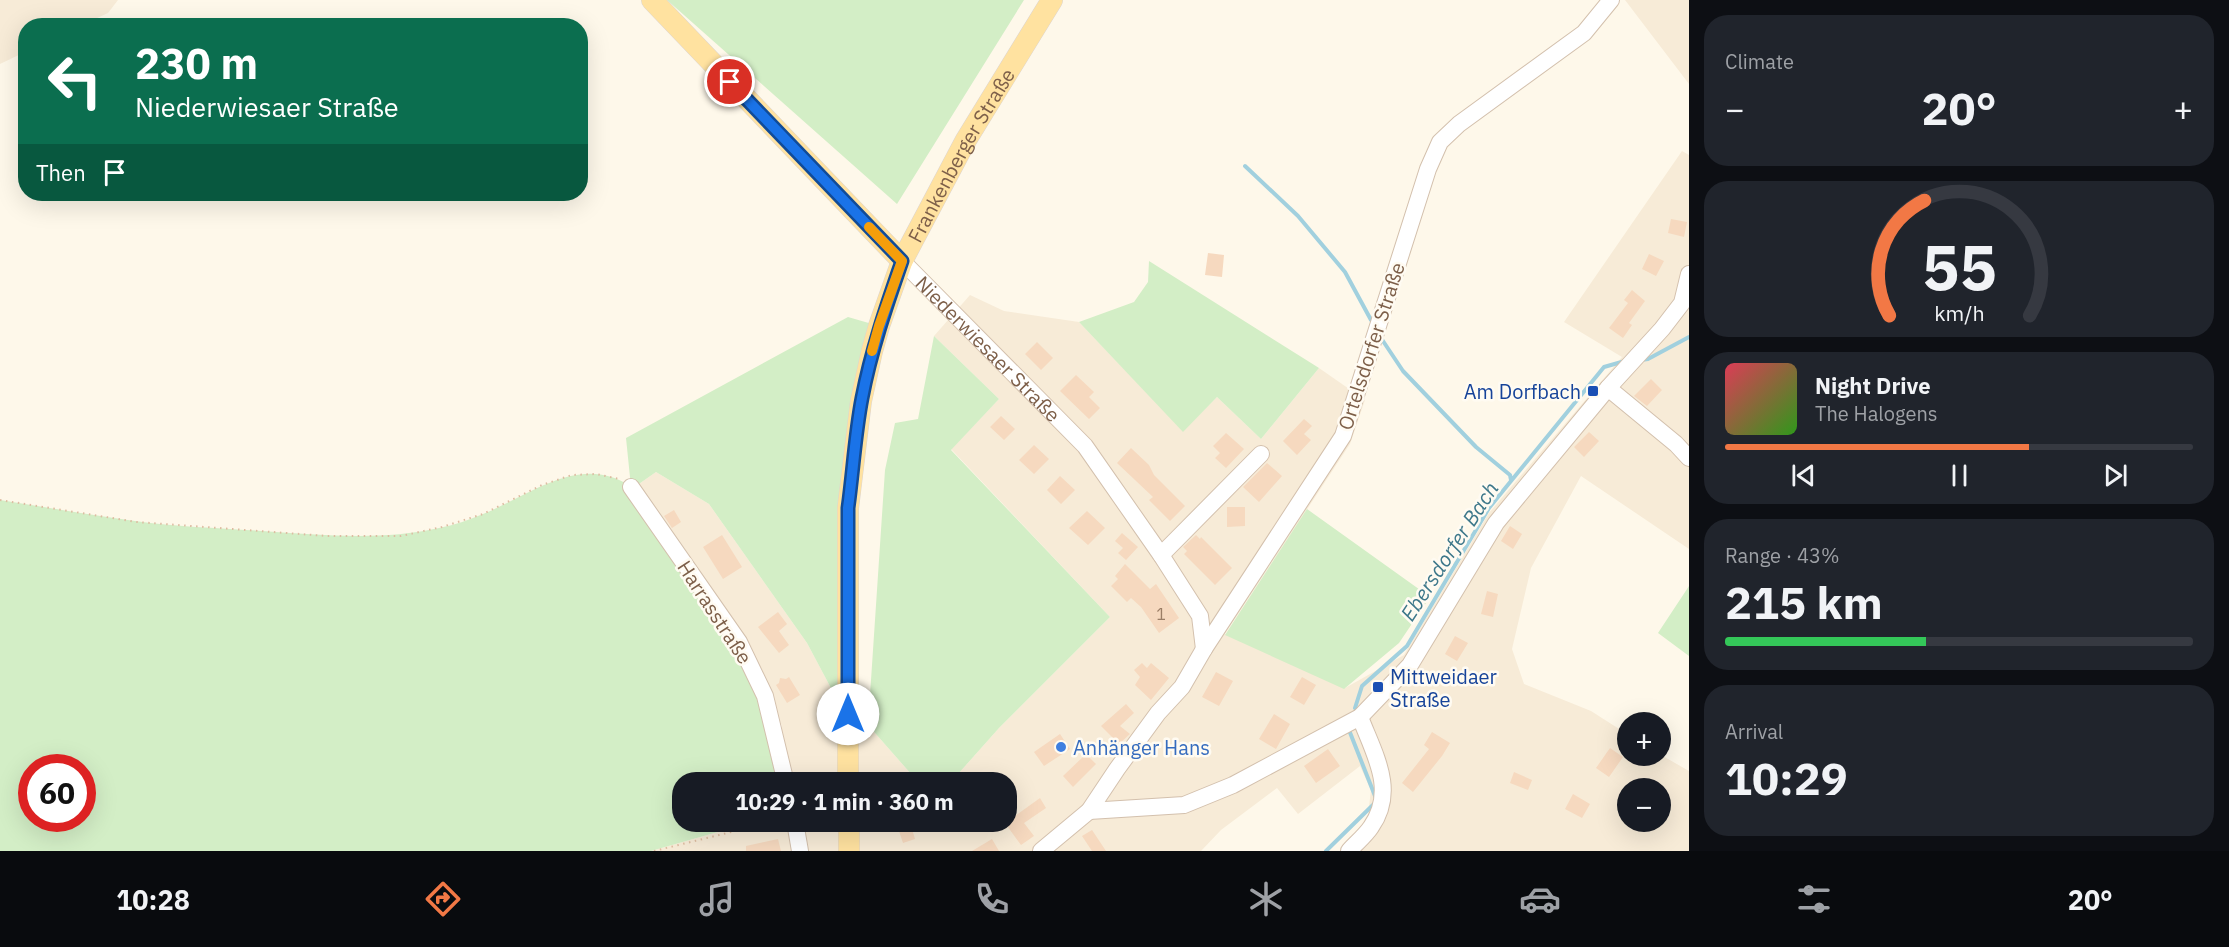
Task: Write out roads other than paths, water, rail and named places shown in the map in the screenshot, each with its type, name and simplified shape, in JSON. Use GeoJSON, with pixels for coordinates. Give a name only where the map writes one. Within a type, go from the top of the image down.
{"type":"FeatureCollection","features":[{"type":"Feature","properties":{"kind":"main road","name":"Niederwiesaer Straße"},"geometry":{"type":"LineString","coordinates":[[652,0],[902,261]]}},
{"type":"Feature","properties":{"kind":"main road","name":"Frankenberger Straße"},"geometry":{"type":"LineString","coordinates":[[848,772],[848,508],[866,381],[879,326],[902,261],[966,140],[1052,0]]}},
{"type":"Feature","properties":{"kind":"main road"},"geometry":{"type":"LineString","coordinates":[[849,832],[849,851]]}},
{"type":"Feature","properties":{"kind":"street","name":"Ortelsdorfer Straße"},"geometry":{"type":"LineString","coordinates":[[1089,811],[1158,713],[1182,687],[1204,649],[1343,436],[1428,170],[1440,142],[1459,124],[1584,33],[1611,0]]}},
{"type":"Feature","properties":{"kind":"street","name":"Niederwiesaer Straße"},"geometry":{"type":"LineString","coordinates":[[902,261],[1085,446],[1161,555],[1200,616],[1204,649]]}},
{"type":"Feature","properties":{"kind":"street"},"geometry":{"type":"LineString","coordinates":[[1041,851],[1089,811],[1184,805],[1233,785],[1360,717],[1410,666],[1496,523],[1682,303],[1689,274]]}},
{"type":"Feature","properties":{"kind":"street"},"geometry":{"type":"LineString","coordinates":[[1608,388],[1676,444],[1689,458]]}},
{"type":"Feature","properties":{"kind":"street"},"geometry":{"type":"LineString","coordinates":[[1161,555],[1261,454]]}},
{"type":"Feature","properties":{"kind":"street","name":"Harrasstraße"},"geometry":{"type":"LineString","coordinates":[[631,487],[739,642],[765,696],[783,772]]}},
{"type":"Feature","properties":{"kind":"street"},"geometry":{"type":"LineString","coordinates":[[1349,851],[1371,828],[1382,808],[1384,789],[1380,768],[1360,717]]}},
{"type":"Feature","properties":{"kind":"street"},"geometry":{"type":"LineString","coordinates":[[797,832],[800,851]]}},
{"type":"Feature","properties":{"kind":"waterway"},"geometry":{"type":"LineString","coordinates":[[1245,166],[1298,216],[1345,272],[1371,320]]}},
{"type":"Feature","properties":{"kind":"waterway","name":"Ebersdorfer Bach"},"geometry":{"type":"LineString","coordinates":[[1641,360],[1648,359],[1689,337]]}},
{"type":"Feature","properties":{"kind":"waterway"},"geometry":{"type":"LineString","coordinates":[[1381,338],[1403,371],[1476,447],[1510,475],[1511,480]]}},
{"type":"Feature","properties":{"kind":"waterway","name":"Ebersdorfer Bach"},"geometry":{"type":"LineString","coordinates":[[1355,708],[1362,686],[1407,646],[1489,508],[1604,367],[1625,361]]}},
{"type":"Feature","properties":{"kind":"waterway","name":"Ebersdorfer Bach"},"geometry":{"type":"LineString","coordinates":[[1326,851],[1377,801],[1349,730]]}},
{"type":"Feature","properties":{"kind":"place","name":"Am Dorfbach"},"geometry":{"type":"Point","coordinates":[1593,391]}},
{"type":"Feature","properties":{"kind":"place","name":"Mittweidaer Straße"},"geometry":{"type":"Point","coordinates":[1378,687]}},
{"type":"Feature","properties":{"kind":"place","name":"Anhänger Hans"},"geometry":{"type":"Point","coordinates":[1061,747]}}]}
